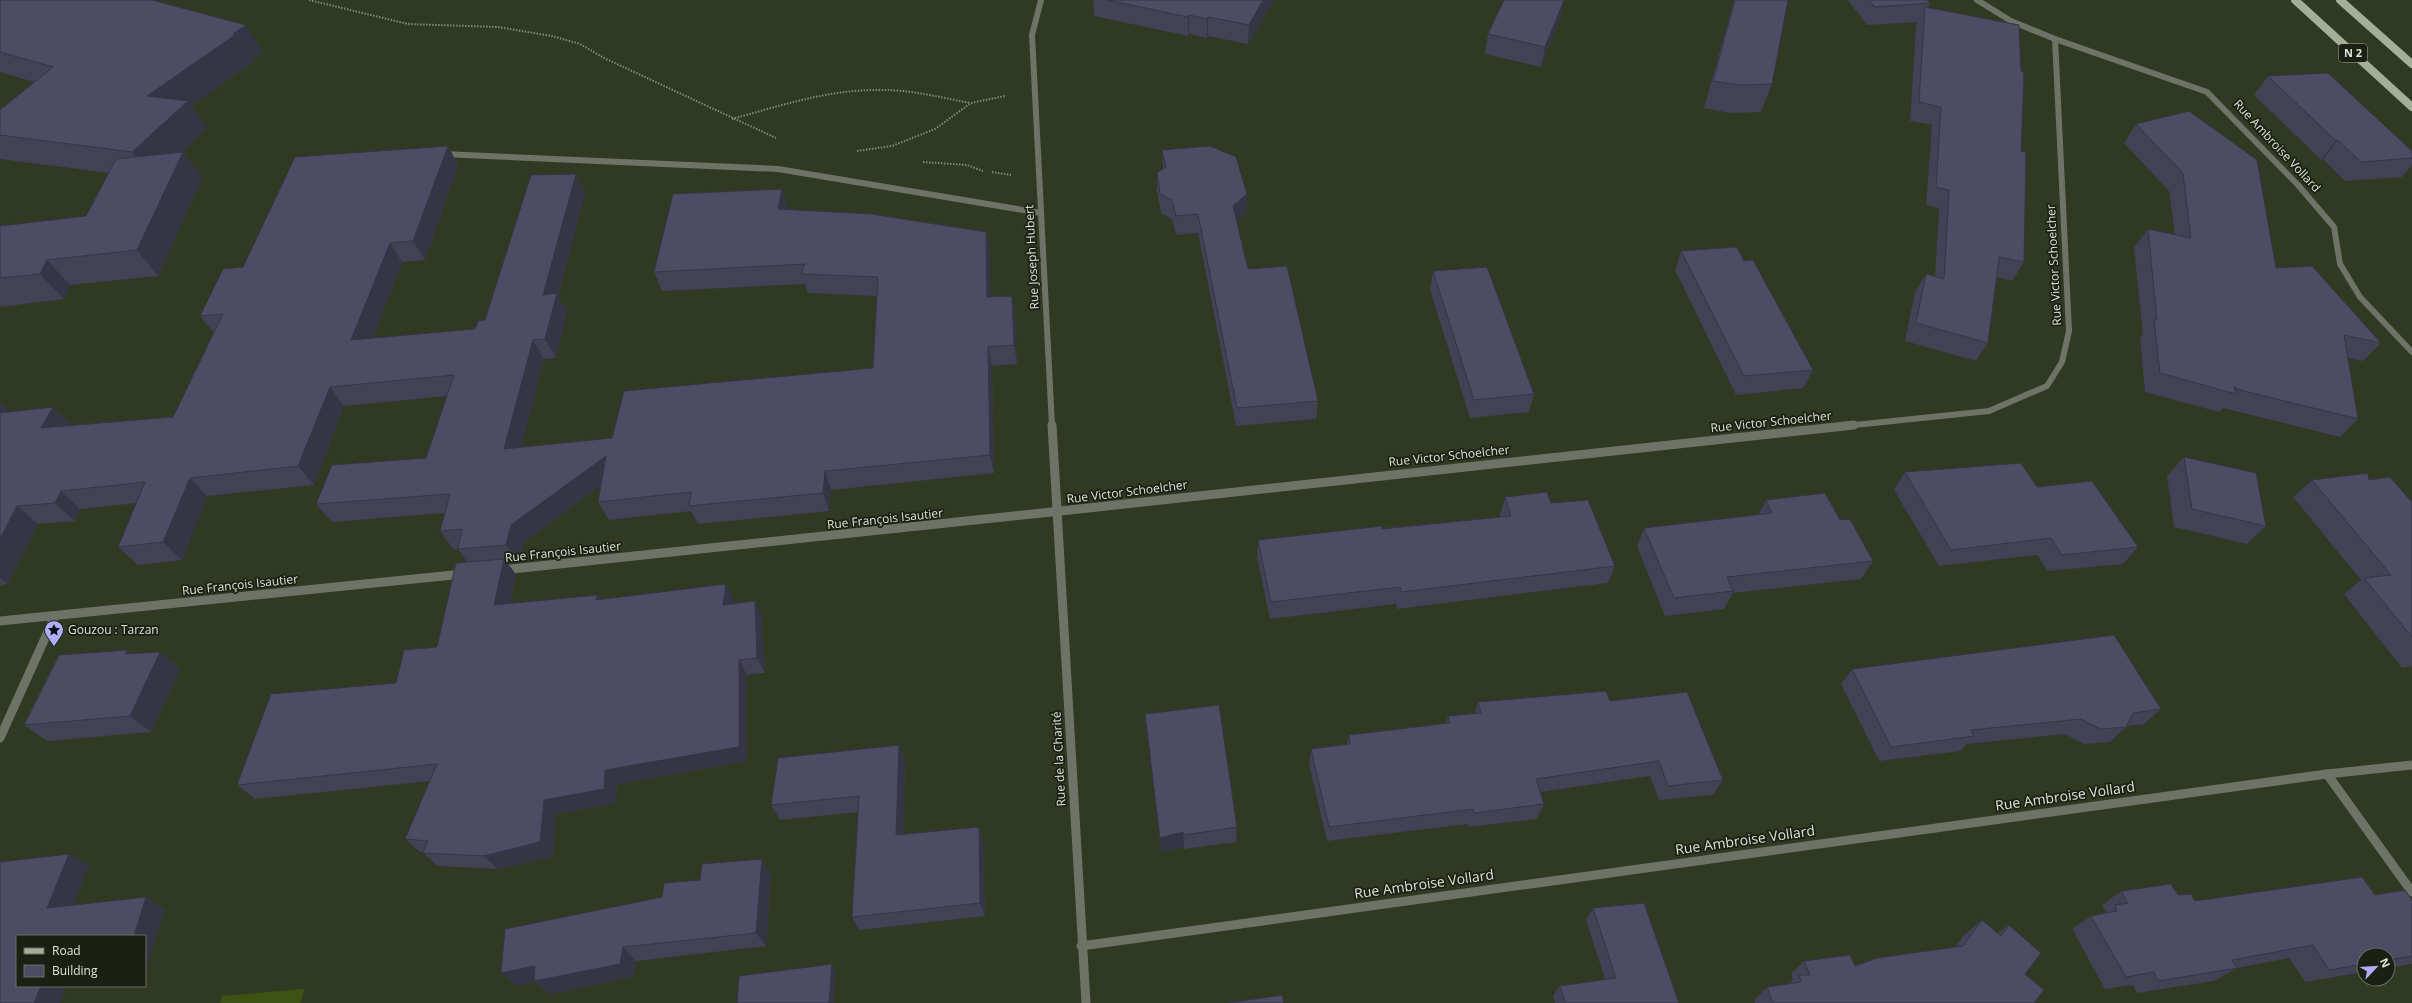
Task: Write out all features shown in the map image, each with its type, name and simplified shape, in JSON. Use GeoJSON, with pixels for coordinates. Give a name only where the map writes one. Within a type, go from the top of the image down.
{"type":"FeatureCollection","features":[{"type":"Feature","properties":{"kind":"main road","name":"N 2"},"geometry":{"type":"LineString","coordinates":[[2295,0],[2412,107]]}},
{"type":"Feature","properties":{"kind":"main road","name":"N 2"},"geometry":{"type":"LineString","coordinates":[[2340,0],[2412,64]]}},
{"type":"Feature","properties":{"kind":"street","name":"Rue Joseph Hubert"},"geometry":{"type":"LineString","coordinates":[[1041,0],[1032,35],[1056,513]]}},
{"type":"Feature","properties":{"kind":"street"},"geometry":{"type":"LineString","coordinates":[[1977,0],[2011,21],[2054,39]]}},
{"type":"Feature","properties":{"kind":"street","name":"Rue Ambroise Vollard"},"geometry":{"type":"LineString","coordinates":[[2054,39],[2207,92],[2298,185],[2334,226],[2340,264],[2360,297],[2412,352]]}},
{"type":"Feature","properties":{"kind":"street","name":"Rue Victor Schoelcher"},"geometry":{"type":"LineString","coordinates":[[1056,513],[1116,504],[1989,411],[2048,386],[2062,362],[2069,331],[2054,39]]}},
{"type":"Feature","properties":{"kind":"street"},"geometry":{"type":"LineString","coordinates":[[431,154],[778,169],[1041,213]]}},
{"type":"Feature","properties":{"kind":"street","name":"Rue François Isautier"},"geometry":{"type":"LineString","coordinates":[[494,571],[1056,513]]}},
{"type":"Feature","properties":{"kind":"street","name":"Rue de la Charité"},"geometry":{"type":"LineString","coordinates":[[1056,513],[1081,946],[1086,1003]]}},
{"type":"Feature","properties":{"kind":"street","name":"Rue François Isautier"},"geometry":{"type":"LineString","coordinates":[[0,621],[471,573]]}},
{"type":"Feature","properties":{"kind":"street"},"geometry":{"type":"LineString","coordinates":[[0,738],[56,616]]}},
{"type":"Feature","properties":{"kind":"street","name":"Rue Ambroise Vollard"},"geometry":{"type":"LineString","coordinates":[[1081,946],[2327,774],[2412,765]]}},
{"type":"Feature","properties":{"kind":"street"},"geometry":{"type":"LineString","coordinates":[[2327,774],[2412,892]]}},
{"type":"Feature","properties":{"kind":"path"},"geometry":{"type":"LineString","coordinates":[[309,0],[408,24],[498,27],[552,36],[580,44],[604,58],[732,119],[779,139]]}},
{"type":"Feature","properties":{"kind":"path"},"geometry":{"type":"LineString","coordinates":[[732,119],[805,98],[864,90],[909,91],[971,103],[1007,96]]}},
{"type":"Feature","properties":{"kind":"path"},"geometry":{"type":"LineString","coordinates":[[856,151],[892,146],[935,129],[971,103]]}},
{"type":"Feature","properties":{"kind":"shaded area"},"geometry":{"type":"Polygon","coordinates":[[[305,989],[300,1003],[220,1003],[222,996],[305,989]]]}},
{"type":"Feature","properties":{"kind":"building"},"geometry":{"type":"Polygon","coordinates":[[[0,0],[152,0],[246,25],[233,34],[235,35],[147,96],[188,101],[132,152],[0,135],[0,110],[53,67],[0,52],[0,0]]]}},
{"type":"Feature","properties":{"kind":"building"},"geometry":{"type":"Polygon","coordinates":[[[1108,0],[1263,0],[1249,25],[1208,17],[1207,19],[1189,15],[1188,17],[1108,0]]]}},
{"type":"Feature","properties":{"kind":"building"},"geometry":{"type":"Polygon","coordinates":[[[1504,0],[1564,0],[1545,47],[1488,34],[1504,0]]]}},
{"type":"Feature","properties":{"kind":"building"},"geometry":{"type":"Polygon","coordinates":[[[1735,0],[1788,0],[1772,84],[1740,85],[1713,81],[1735,0]]]}},
{"type":"Feature","properties":{"kind":"building"},"geometry":{"type":"Polygon","coordinates":[[[1869,0],[1927,0],[1930,3],[1874,7],[1869,0]]]}},
{"type":"Feature","properties":{"kind":"building"},"geometry":{"type":"Polygon","coordinates":[[[1925,7],[2019,25],[2021,71],[2024,72],[2021,151],[2026,152],[2024,262],[1999,257],[1988,343],[1916,323],[1926,274],[1944,279],[1949,190],[1936,187],[1941,107],[1919,102],[1925,7]]]}},
{"type":"Feature","properties":{"kind":"building"},"geometry":{"type":"Polygon","coordinates":[[[2328,73],[2412,151],[2412,158],[2361,162],[2338,140],[2336,141],[2268,76],[2328,73]]]}},
{"type":"Feature","properties":{"kind":"building"},"geometry":{"type":"Polygon","coordinates":[[[2189,111],[2257,160],[2276,268],[2312,266],[2381,343],[2344,335],[2358,419],[2236,389],[2234,386],[2236,394],[2160,373],[2154,319],[2157,320],[2148,229],[2191,238],[2183,173],[2136,124],[2189,111]]]}},
{"type":"Feature","properties":{"kind":"building"},"geometry":{"type":"Polygon","coordinates":[[[448,146],[413,241],[390,243],[351,340],[475,329],[478,321],[485,320],[531,175],[576,174],[543,295],[557,293],[545,339],[533,340],[504,449],[612,438],[624,391],[873,368],[878,277],[801,274],[805,264],[654,272],[673,194],[782,189],[778,209],[871,214],[986,232],[987,297],[1012,296],[1014,345],[988,347],[990,455],[825,471],[823,493],[689,506],[691,492],[598,502],[606,456],[511,525],[506,545],[458,549],[462,529],[440,531],[450,494],[316,504],[332,465],[426,458],[454,375],[330,387],[298,466],[190,478],[163,542],[118,547],[145,482],[61,491],[55,503],[17,506],[0,539],[0,413],[53,407],[41,428],[173,417],[223,314],[200,316],[223,269],[243,267],[295,157],[448,146]]]}},
{"type":"Feature","properties":{"kind":"building"},"geometry":{"type":"Polygon","coordinates":[[[1210,146],[1236,157],[1247,194],[1233,206],[1248,269],[1287,266],[1318,401],[1237,408],[1198,214],[1176,216],[1172,200],[1160,194],[1157,173],[1166,167],[1162,150],[1210,146]]]}},
{"type":"Feature","properties":{"kind":"building"},"geometry":{"type":"Polygon","coordinates":[[[183,152],[137,250],[47,260],[40,274],[0,278],[0,226],[86,216],[116,159],[183,152]]]}},
{"type":"Feature","properties":{"kind":"building"},"geometry":{"type":"Polygon","coordinates":[[[1737,247],[1744,261],[1753,260],[1813,370],[1744,376],[1681,251],[1737,247]]]}},
{"type":"Feature","properties":{"kind":"building"},"geometry":{"type":"Polygon","coordinates":[[[1487,267],[1534,394],[1474,400],[1433,271],[1487,267]]]}},
{"type":"Feature","properties":{"kind":"building"},"geometry":{"type":"Polygon","coordinates":[[[2184,457],[2256,473],[2266,526],[2192,509],[2184,457]]]}},
{"type":"Feature","properties":{"kind":"building"},"geometry":{"type":"Polygon","coordinates":[[[2021,463],[2037,487],[2092,481],[2138,547],[2062,555],[2051,538],[1951,550],[1905,472],[2021,463]]]}},
{"type":"Feature","properties":{"kind":"building"},"geometry":{"type":"Polygon","coordinates":[[[2368,473],[2369,480],[2390,477],[2412,502],[2412,637],[2364,578],[2391,575],[2312,480],[2368,473]]]}},
{"type":"Feature","properties":{"kind":"building"},"geometry":{"type":"Polygon","coordinates":[[[1547,492],[1551,503],[1588,500],[1615,566],[1401,592],[1400,587],[1271,602],[1258,540],[1382,526],[1382,529],[1511,516],[1505,497],[1547,492]]]}},
{"type":"Feature","properties":{"kind":"building"},"geometry":{"type":"Polygon","coordinates":[[[1825,493],[1840,520],[1850,519],[1873,561],[1727,577],[1733,591],[1674,598],[1644,528],[1772,513],[1766,500],[1825,493]]]}},
{"type":"Feature","properties":{"kind":"building"},"geometry":{"type":"Polygon","coordinates":[[[504,559],[494,605],[597,595],[596,600],[726,584],[723,605],[755,601],[757,658],[739,660],[739,747],[605,770],[604,789],[544,800],[540,842],[484,856],[423,853],[428,841],[405,839],[437,764],[237,785],[271,694],[396,683],[404,650],[437,647],[456,563],[504,559]]]}},
{"type":"Feature","properties":{"kind":"building"},"geometry":{"type":"Polygon","coordinates":[[[2114,635],[2161,709],[2133,713],[2126,727],[2100,729],[2081,719],[1971,730],[1974,736],[1891,747],[1852,669],[2114,635]]]}},
{"type":"Feature","properties":{"kind":"building"},"geometry":{"type":"Polygon","coordinates":[[[128,650],[125,654],[160,652],[130,716],[24,725],[59,655],[128,650]]]}},
{"type":"Feature","properties":{"kind":"building"},"geometry":{"type":"Polygon","coordinates":[[[1606,691],[1610,701],[1687,692],[1723,780],[1668,786],[1659,761],[1536,779],[1544,804],[1474,813],[1473,809],[1329,827],[1311,749],[1350,744],[1349,735],[1450,723],[1448,716],[1481,713],[1478,702],[1606,691]]]}},
{"type":"Feature","properties":{"kind":"building"},"geometry":{"type":"Polygon","coordinates":[[[1219,705],[1237,827],[1184,835],[1183,832],[1160,838],[1145,714],[1219,705]]]}},
{"type":"Feature","properties":{"kind":"building"},"geometry":{"type":"Polygon","coordinates":[[[899,745],[896,835],[979,827],[980,903],[852,917],[859,796],[771,805],[778,758],[899,745]]]}},
{"type":"Feature","properties":{"kind":"building"},"geometry":{"type":"Polygon","coordinates":[[[69,854],[47,908],[146,897],[134,935],[16,935],[16,987],[41,987],[34,1003],[0,1003],[0,862],[69,854]]]}},
{"type":"Feature","properties":{"kind":"building"},"geometry":{"type":"Polygon","coordinates":[[[762,859],[756,933],[623,947],[620,964],[534,981],[535,966],[501,973],[505,929],[662,897],[664,883],[700,880],[702,864],[762,859]]]}},
{"type":"Feature","properties":{"kind":"building"},"geometry":{"type":"Polygon","coordinates":[[[2362,877],[2375,895],[2405,890],[2412,900],[2412,956],[2396,959],[2396,947],[2356,947],[2356,965],[2329,970],[2313,945],[2232,960],[2237,968],[2158,981],[2154,972],[2126,977],[2091,916],[2117,911],[2115,905],[2128,903],[2121,891],[2171,884],[2178,895],[2191,894],[2195,901],[2362,877]]]}},
{"type":"Feature","properties":{"kind":"building"},"geometry":{"type":"Polygon","coordinates":[[[1644,903],[1679,1003],[1565,1003],[1560,986],[1616,978],[1593,908],[1644,903]]]}},
{"type":"Feature","properties":{"kind":"building"},"geometry":{"type":"Polygon","coordinates":[[[1982,920],[2001,936],[2009,925],[2041,953],[2025,974],[2044,990],[2034,1003],[1773,1003],[1767,987],[1801,982],[1799,975],[1810,975],[1804,961],[1850,955],[1855,966],[1877,958],[1963,946],[1982,920]]]}},
{"type":"Feature","properties":{"kind":"building"},"geometry":{"type":"Polygon","coordinates":[[[832,964],[829,1003],[737,1003],[739,976],[832,964]]]}},
{"type":"Feature","properties":{"kind":"building"},"geometry":{"type":"Polygon","coordinates":[[[1282,995],[1284,1003],[1228,1003],[1282,995]]]}},
{"type":"Feature","properties":{"kind":"place","name":"Gouzou : Tarzan"},"geometry":{"type":"Point","coordinates":[54,647]}}]}
